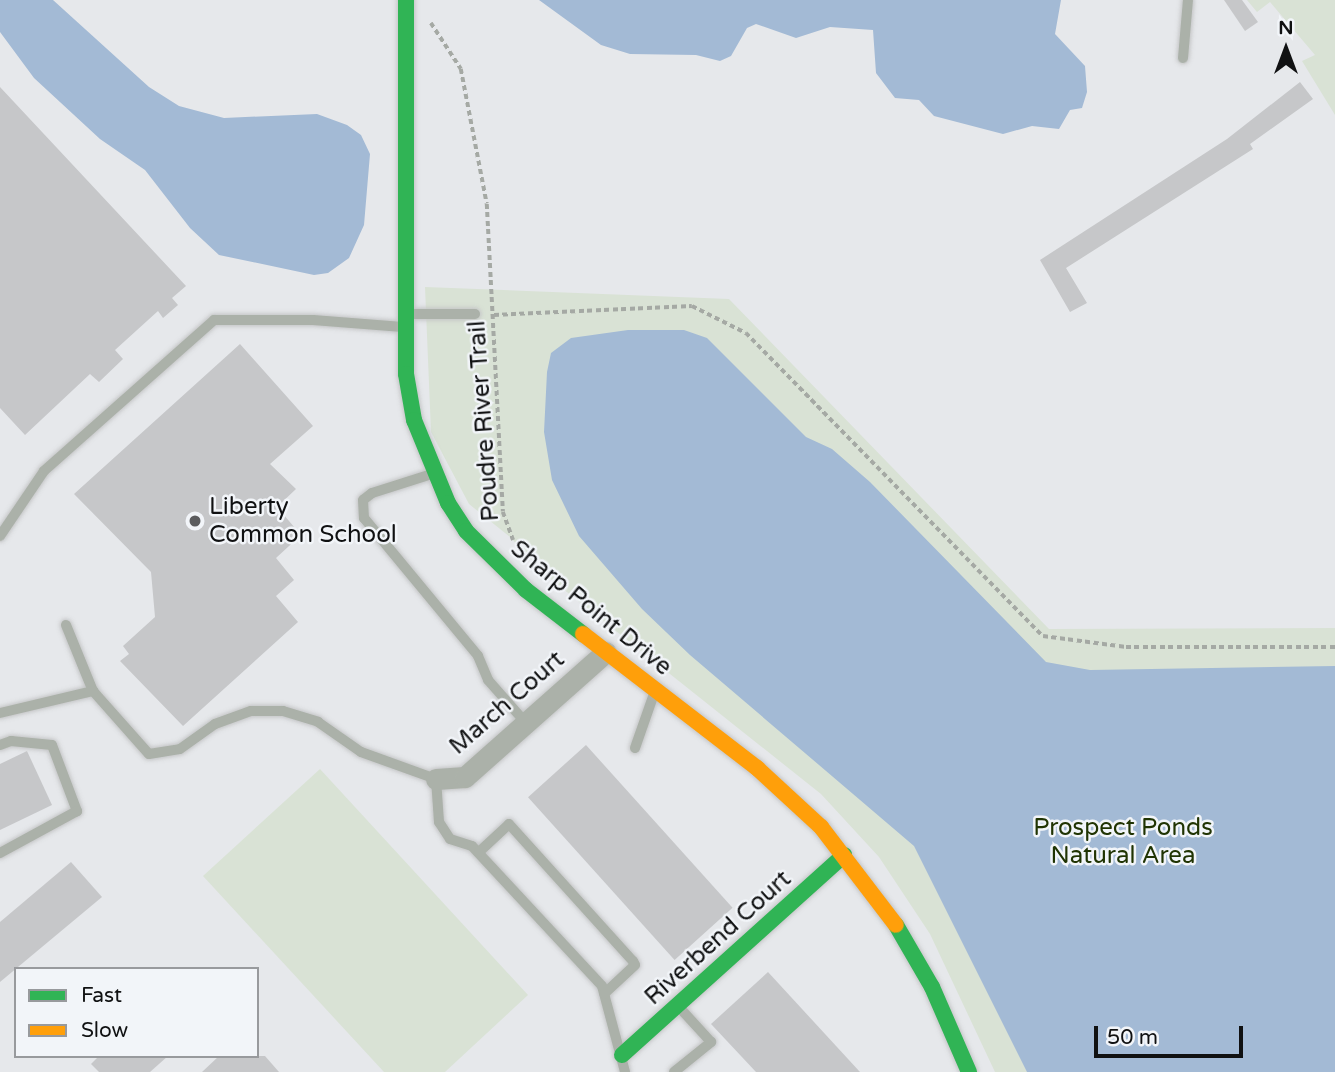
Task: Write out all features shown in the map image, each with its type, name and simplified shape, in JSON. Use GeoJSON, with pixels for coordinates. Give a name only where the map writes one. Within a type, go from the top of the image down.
{"type":"FeatureCollection","features":[{"type":"Feature","properties":{"kind":"street","name":"Sharp Point Drive"},"geometry":{"type":"LineString","coordinates":[[406,0],[406,374],[414,420],[449,503],[476,541],[526,590],[757,768],[821,827],[883,903],[932,987],[969,1072]]}},
{"type":"Feature","properties":{"kind":"street","name":"March Court"},"geometry":{"type":"LineString","coordinates":[[436,779],[465,777],[606,652]]}},
{"type":"Feature","properties":{"kind":"street","name":"Riverbend Court"},"geometry":{"type":"LineString","coordinates":[[621,1055],[844,855]]}},
{"type":"Feature","properties":{"kind":"lane"},"geometry":{"type":"LineString","coordinates":[[1183,58],[1188,0]]}},
{"type":"Feature","properties":{"kind":"lane"},"geometry":{"type":"LineString","coordinates":[[0,536],[44,471],[214,320],[405,321],[475,314]]}},
{"type":"Feature","properties":{"kind":"lane"},"geometry":{"type":"LineString","coordinates":[[435,473],[372,493],[363,499],[364,518],[478,656],[488,680],[526,723]]}},
{"type":"Feature","properties":{"kind":"lane"},"geometry":{"type":"LineString","coordinates":[[66,625],[93,691],[149,754],[180,749],[215,724],[251,711],[283,711],[318,722],[361,752],[436,779],[439,822],[450,839],[479,852],[602,986],[625,1072]]}},
{"type":"Feature","properties":{"kind":"lane"},"geometry":{"type":"LineString","coordinates":[[0,713],[93,691]]}},
{"type":"Feature","properties":{"kind":"lane"},"geometry":{"type":"LineString","coordinates":[[635,748],[655,691]]}},
{"type":"Feature","properties":{"kind":"lane"},"geometry":{"type":"LineString","coordinates":[[0,745],[11,741],[52,745],[77,811],[0,853]]}},
{"type":"Feature","properties":{"kind":"lane"},"geometry":{"type":"LineString","coordinates":[[479,852],[509,824],[633,961],[635,965],[604,994]]}},
{"type":"Feature","properties":{"kind":"lane"},"geometry":{"type":"LineString","coordinates":[[674,1072],[711,1042],[678,1004]]}},
{"type":"Feature","properties":{"kind":"path","name":"Poudre River Trail"},"geometry":{"type":"LineString","coordinates":[[429,13],[461,69],[487,204],[503,512],[516,546]]}},
{"type":"Feature","properties":{"kind":"path"},"geometry":{"type":"LineString","coordinates":[[494,315],[692,306],[746,333],[1043,636],[1126,647],[1335,647]]}},
{"type":"Feature","properties":{"kind":"green space"},"geometry":{"type":"Polygon","coordinates":[[[1247,0],[1335,0],[1335,115],[1302,61],[1315,55],[1270,2],[1257,12],[1247,0]]]}},
{"type":"Feature","properties":{"kind":"green space","name":"Prospect Ponds Natural Area"},"geometry":{"type":"Polygon","coordinates":[[[425,287],[729,299],[1049,629],[1335,628],[1335,1072],[995,1072],[930,934],[879,857],[821,794],[543,573],[510,537],[469,504],[431,432],[425,287]]]}},
{"type":"Feature","properties":{"kind":"green space"},"geometry":{"type":"Polygon","coordinates":[[[320,769],[528,995],[445,1072],[384,1072],[203,876],[320,769]]]}},
{"type":"Feature","properties":{"kind":"water"},"geometry":{"type":"Polygon","coordinates":[[[0,0],[53,0],[149,87],[179,106],[224,118],[317,114],[347,125],[361,135],[370,154],[364,225],[349,258],[328,273],[314,275],[219,255],[190,228],[145,170],[100,139],[34,78],[0,32],[0,0]]]}},
{"type":"Feature","properties":{"kind":"water"},"geometry":{"type":"Polygon","coordinates":[[[539,0],[1061,0],[1055,34],[1085,66],[1087,92],[1082,108],[1070,110],[1059,129],[1032,126],[1003,134],[934,116],[919,100],[895,98],[876,73],[873,30],[830,27],[796,38],[756,24],[747,28],[731,56],[720,61],[696,55],[630,54],[601,45],[539,0]]]}},
{"type":"Feature","properties":{"kind":"water","name":"Prospect Ponds Natural Area"},"geometry":{"type":"Polygon","coordinates":[[[628,330],[684,330],[707,338],[806,437],[832,449],[870,482],[1046,662],[1090,670],[1335,666],[1335,1072],[1027,1072],[914,846],[690,655],[642,609],[579,536],[552,480],[544,432],[547,372],[551,353],[571,338],[628,330]]]}},
{"type":"Feature","properties":{"kind":"building"},"geometry":{"type":"Polygon","coordinates":[[[1224,0],[1242,0],[1258,22],[1245,31],[1224,0]]]}},
{"type":"Feature","properties":{"kind":"building"},"geometry":{"type":"Polygon","coordinates":[[[1300,82],[1313,99],[1250,144],[1253,149],[1066,268],[1087,303],[1070,312],[1040,260],[1227,139],[1300,82]]]}},
{"type":"Feature","properties":{"kind":"building"},"geometry":{"type":"Polygon","coordinates":[[[0,87],[186,286],[172,298],[178,305],[163,318],[158,311],[115,350],[123,359],[99,382],[90,374],[25,435],[0,408],[0,87]]]}},
{"type":"Feature","properties":{"kind":"building","name":"Liberty Common School"},"geometry":{"type":"Polygon","coordinates":[[[240,344],[313,426],[270,464],[296,489],[277,507],[301,535],[276,558],[294,580],[276,596],[298,622],[183,726],[120,661],[129,654],[123,646],[155,617],[151,572],[74,494],[240,344]]]}},
{"type":"Feature","properties":{"kind":"building"},"geometry":{"type":"Polygon","coordinates":[[[586,745],[733,908],[675,960],[528,797],[586,745]]]}},
{"type":"Feature","properties":{"kind":"building"},"geometry":{"type":"Polygon","coordinates":[[[27,751],[52,805],[0,830],[0,764],[27,751]]]}},
{"type":"Feature","properties":{"kind":"building"},"geometry":{"type":"Polygon","coordinates":[[[71,862],[102,897],[18,967],[14,967],[14,970],[0,982],[0,922],[71,862]]]}},
{"type":"Feature","properties":{"kind":"building"},"geometry":{"type":"Polygon","coordinates":[[[768,972],[860,1072],[756,1072],[711,1024],[768,972]]]}},
{"type":"Feature","properties":{"kind":"building"},"geometry":{"type":"Polygon","coordinates":[[[265,1056],[279,1072],[202,1072],[217,1058],[265,1056]]]}},
{"type":"Feature","properties":{"kind":"building"},"geometry":{"type":"Polygon","coordinates":[[[97,1058],[166,1058],[150,1072],[99,1072],[91,1064],[97,1058]]]}},
{"type":"Feature","properties":{"kind":"traffic: fast"},"geometry":{"type":"LineString","coordinates":[[406,0],[406,374],[414,420],[448,503],[466,531],[526,590],[583,634]]}},
{"type":"Feature","properties":{"kind":"traffic: fast"},"geometry":{"type":"LineString","coordinates":[[622,1055],[844,855]]}},
{"type":"Feature","properties":{"kind":"traffic: fast"},"geometry":{"type":"LineString","coordinates":[[896,925],[932,987],[969,1072]]}},
{"type":"Feature","properties":{"kind":"traffic: slow"},"geometry":{"type":"LineString","coordinates":[[583,634],[757,768],[821,827],[896,925]]}},
{"type":"Feature","properties":{"kind":"place","name":"Liberty Common School"},"geometry":{"type":"Point","coordinates":[195,521]}}]}
